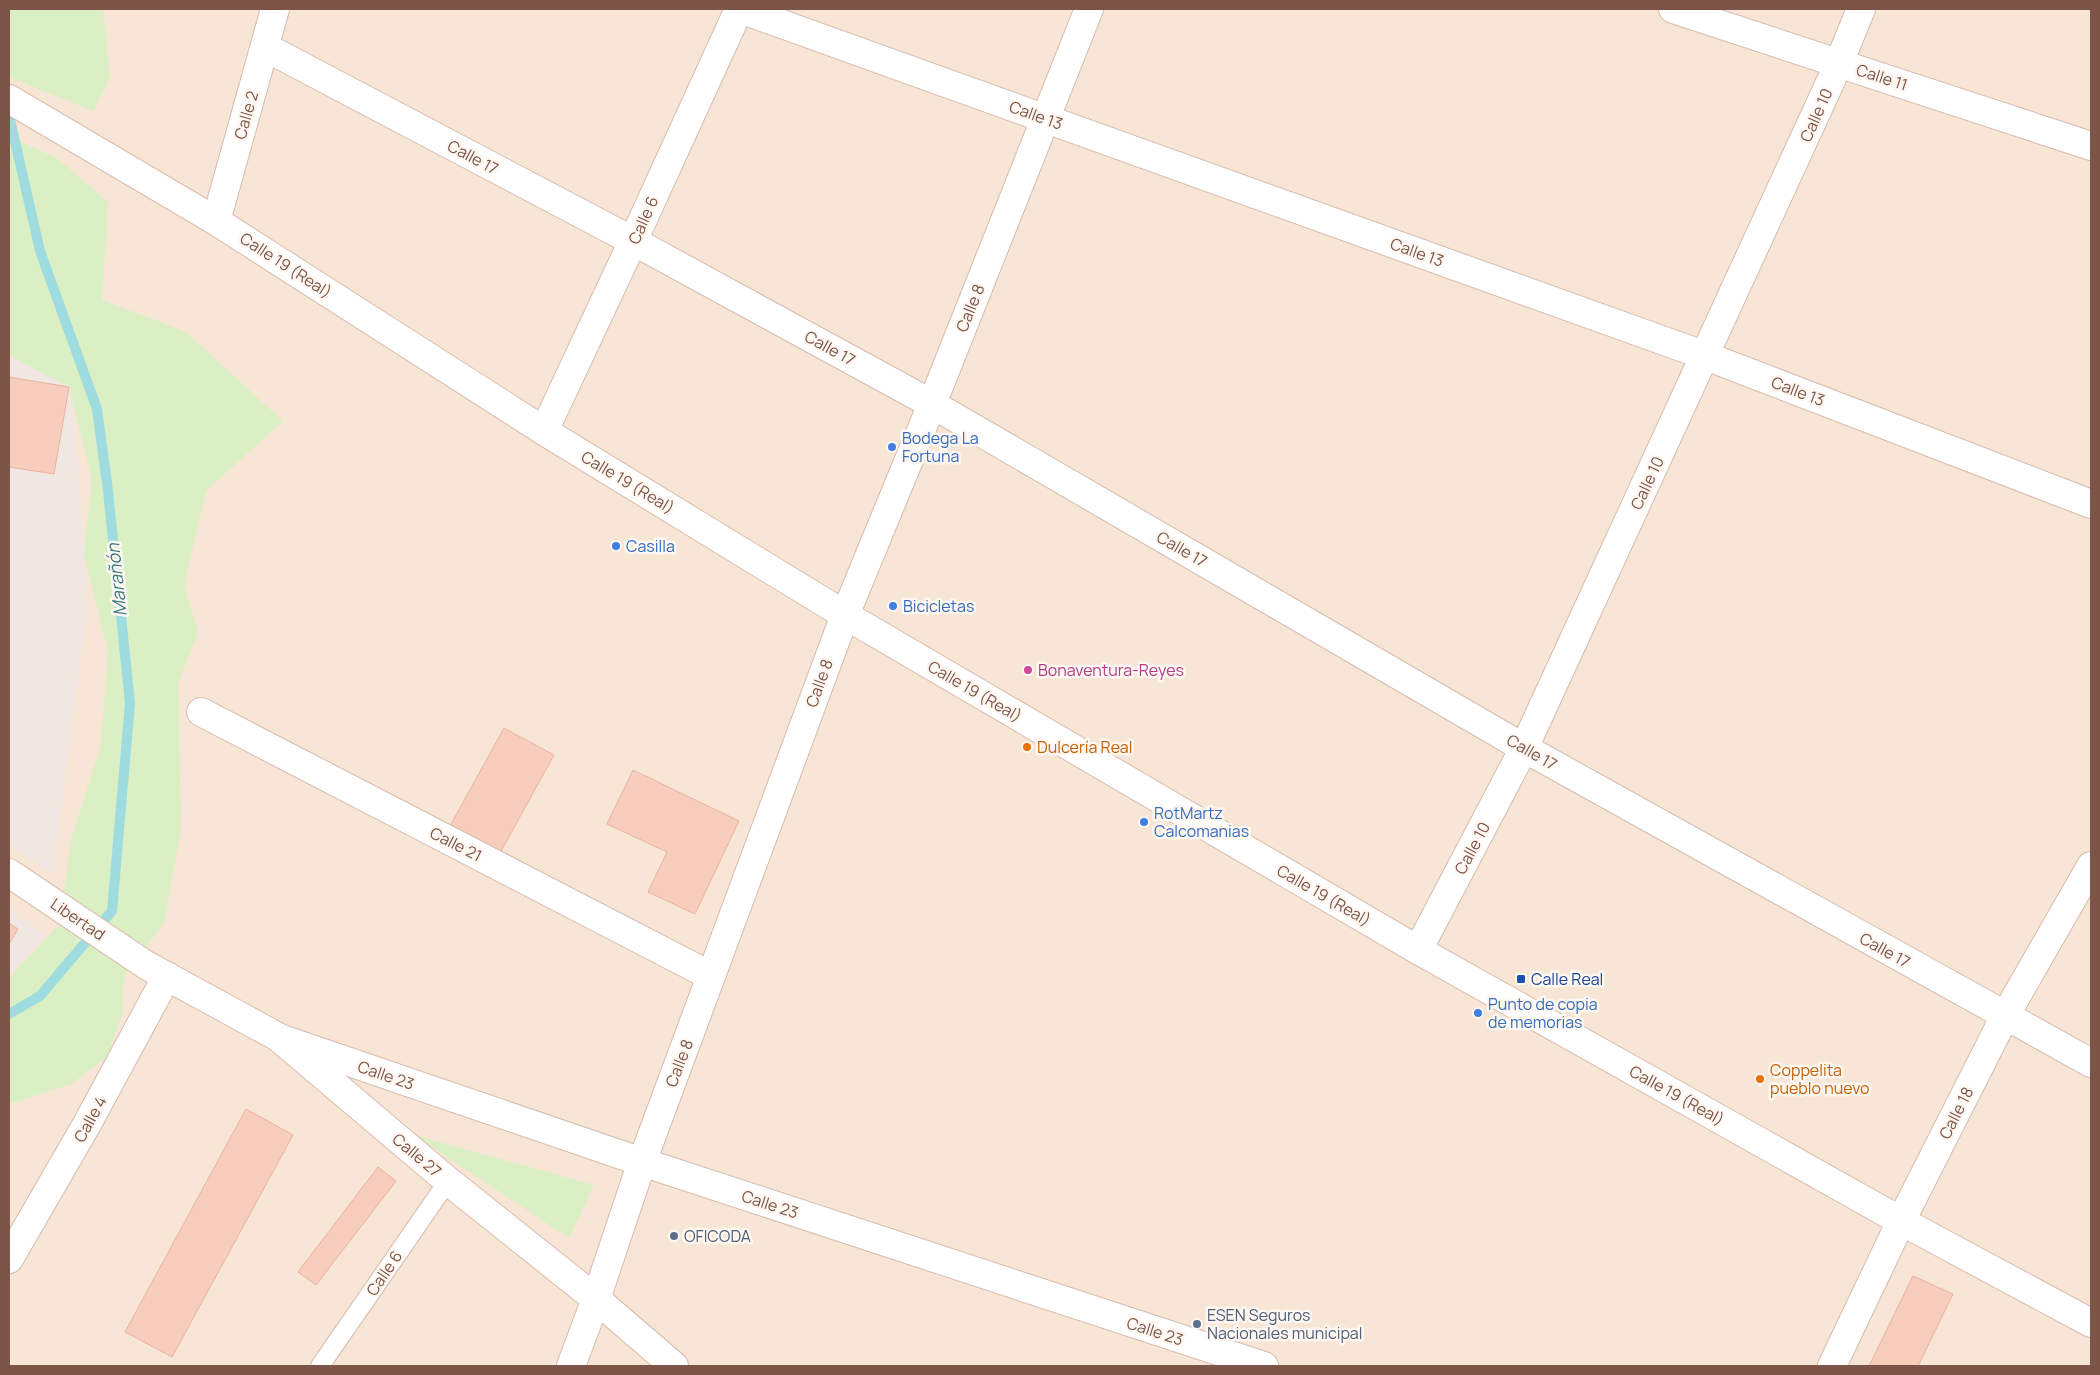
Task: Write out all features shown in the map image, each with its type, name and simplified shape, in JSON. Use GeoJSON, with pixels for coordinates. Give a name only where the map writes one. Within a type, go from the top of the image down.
{"type":"FeatureCollection","features":[{"type":"Feature","properties":{"kind":"street","name":"Calle 2"},"geometry":{"type":"LineString","coordinates":[[216,220],[275,9]]}},
{"type":"Feature","properties":{"kind":"street","name":"Calle 13"},"geometry":{"type":"LineString","coordinates":[[739,9],[1706,356],[2091,504]]}},
{"type":"Feature","properties":{"kind":"street","name":"Calle 6"},"geometry":{"type":"LineString","coordinates":[[544,431],[739,9]]}},
{"type":"Feature","properties":{"kind":"street","name":"Calle 8"},"geometry":{"type":"LineString","coordinates":[[571,1366],[642,1162],[844,615],[932,404],[1089,9]]}},
{"type":"Feature","properties":{"kind":"street","name":"Calle 11"},"geometry":{"type":"LineString","coordinates":[[1673,9],[2091,146]]}},
{"type":"Feature","properties":{"kind":"street","name":"Calle 10"},"geometry":{"type":"LineString","coordinates":[[1418,950],[1524,748],[1706,356],[1839,64],[1861,9]]}},
{"type":"Feature","properties":{"kind":"street","name":"Calle 17"},"geometry":{"type":"LineString","coordinates":[[265,48],[633,241],[932,404],[1524,748],[2091,1063]]}},
{"type":"Feature","properties":{"kind":"street","name":"Calle 19 (Real)"},"geometry":{"type":"LineString","coordinates":[[9,99],[216,220],[544,431],[844,615],[1418,950],[1901,1221],[2091,1323]]}},
{"type":"Feature","properties":{"kind":"street","name":"Calle 21"},"geometry":{"type":"LineString","coordinates":[[202,712],[711,976]]}},
{"type":"Feature","properties":{"kind":"street","name":"Calle 18"},"geometry":{"type":"LineString","coordinates":[[1832,1366],[1901,1221],[2005,1016],[2091,866]]}},
{"type":"Feature","properties":{"kind":"street","name":"Libertad"},"geometry":{"type":"LineString","coordinates":[[9,873],[156,970]]}},
{"type":"Feature","properties":{"kind":"street","name":"Calle 27"},"geometry":{"type":"LineString","coordinates":[[156,970],[278,1037],[448,1181],[596,1298],[674,1366]]}},
{"type":"Feature","properties":{"kind":"street","name":"Calle 4"},"geometry":{"type":"LineString","coordinates":[[9,1259],[87,1124],[156,970]]}},
{"type":"Feature","properties":{"kind":"street","name":"Calle 23"},"geometry":{"type":"LineString","coordinates":[[278,1037],[642,1162],[1264,1366]]}},
{"type":"Feature","properties":{"kind":"lane","name":"Calle 6"},"geometry":{"type":"LineString","coordinates":[[320,1366],[448,1181]]}},
{"type":"Feature","properties":{"kind":"shaded area"},"geometry":{"type":"Polygon","coordinates":[[[9,9],[2091,9],[2091,1366],[9,1366],[9,9]]]}},
{"type":"Feature","properties":{"kind":"shaded area"},"geometry":{"type":"Polygon","coordinates":[[[9,224],[69,387],[75,431],[84,554],[87,607],[53,874],[9,844],[9,224]]]}},
{"type":"Feature","properties":{"kind":"shaded area"},"geometry":{"type":"Polygon","coordinates":[[[9,909],[45,935],[9,976],[9,909]]]}},
{"type":"Feature","properties":{"kind":"green space"},"geometry":{"type":"Polygon","coordinates":[[[9,9],[103,9],[110,77],[93,111],[9,77],[9,9]]]}},
{"type":"Feature","properties":{"kind":"green space"},"geometry":{"type":"Polygon","coordinates":[[[9,136],[58,159],[108,202],[102,300],[186,332],[283,421],[206,491],[184,585],[198,632],[178,683],[181,829],[164,923],[124,976],[122,1014],[107,1057],[71,1084],[9,1104],[9,978],[59,925],[72,837],[101,745],[108,651],[84,554],[92,478],[69,387],[9,355],[9,136]]]}},
{"type":"Feature","properties":{"kind":"green space"},"geometry":{"type":"Polygon","coordinates":[[[414,1135],[594,1185],[569,1238],[414,1135]]]}},
{"type":"Feature","properties":{"kind":"building"},"geometry":{"type":"Polygon","coordinates":[[[9,377],[69,387],[54,474],[9,467],[9,377]]]}},
{"type":"Feature","properties":{"kind":"building"},"geometry":{"type":"Polygon","coordinates":[[[504,728],[554,755],[500,853],[450,826],[504,728]]]}},
{"type":"Feature","properties":{"kind":"building"},"geometry":{"type":"Polygon","coordinates":[[[633,770],[739,821],[695,914],[648,892],[667,852],[607,824],[633,770]]]}},
{"type":"Feature","properties":{"kind":"building"},"geometry":{"type":"Polygon","coordinates":[[[9,923],[18,929],[9,944],[9,923]]]}},
{"type":"Feature","properties":{"kind":"building"},"geometry":{"type":"Polygon","coordinates":[[[246,1109],[293,1135],[172,1357],[125,1332],[246,1109]]]}},
{"type":"Feature","properties":{"kind":"building"},"geometry":{"type":"Polygon","coordinates":[[[378,1167],[396,1181],[316,1285],[298,1272],[378,1167]]]}},
{"type":"Feature","properties":{"kind":"building"},"geometry":{"type":"Polygon","coordinates":[[[1913,1276],[1953,1294],[1918,1366],[1869,1366],[1913,1276]]]}},
{"type":"Feature","properties":{"kind":"waterway","name":"Marañón"},"geometry":{"type":"LineString","coordinates":[[9,115],[40,251],[97,409],[108,491],[130,703],[112,911],[40,996],[9,1014]]}},
{"type":"Feature","properties":{"kind":"place","name":"Bodega La Fortuna"},"geometry":{"type":"Point","coordinates":[892,447]}},
{"type":"Feature","properties":{"kind":"place","name":"Casilla"},"geometry":{"type":"Point","coordinates":[616,546]}},
{"type":"Feature","properties":{"kind":"place","name":"Bicicletas"},"geometry":{"type":"Point","coordinates":[893,606]}},
{"type":"Feature","properties":{"kind":"place","name":"Bonaventura-Reyes"},"geometry":{"type":"Point","coordinates":[1028,670]}},
{"type":"Feature","properties":{"kind":"place","name":"Dulcería Real"},"geometry":{"type":"Point","coordinates":[1027,747]}},
{"type":"Feature","properties":{"kind":"place","name":"RotMartz Calcomanias"},"geometry":{"type":"Point","coordinates":[1144,822]}},
{"type":"Feature","properties":{"kind":"place","name":"Calle Real"},"geometry":{"type":"Point","coordinates":[1521,979]}},
{"type":"Feature","properties":{"kind":"place","name":"Punto de copia de memorias"},"geometry":{"type":"Point","coordinates":[1478,1013]}},
{"type":"Feature","properties":{"kind":"place","name":"Coppelita pueblo nuevo"},"geometry":{"type":"Point","coordinates":[1760,1079]}},
{"type":"Feature","properties":{"kind":"place","name":"OFICODA"},"geometry":{"type":"Point","coordinates":[674,1236]}},
{"type":"Feature","properties":{"kind":"place","name":"ESEN Seguros Nacionales municipal"},"geometry":{"type":"Point","coordinates":[1197,1324]}}]}
